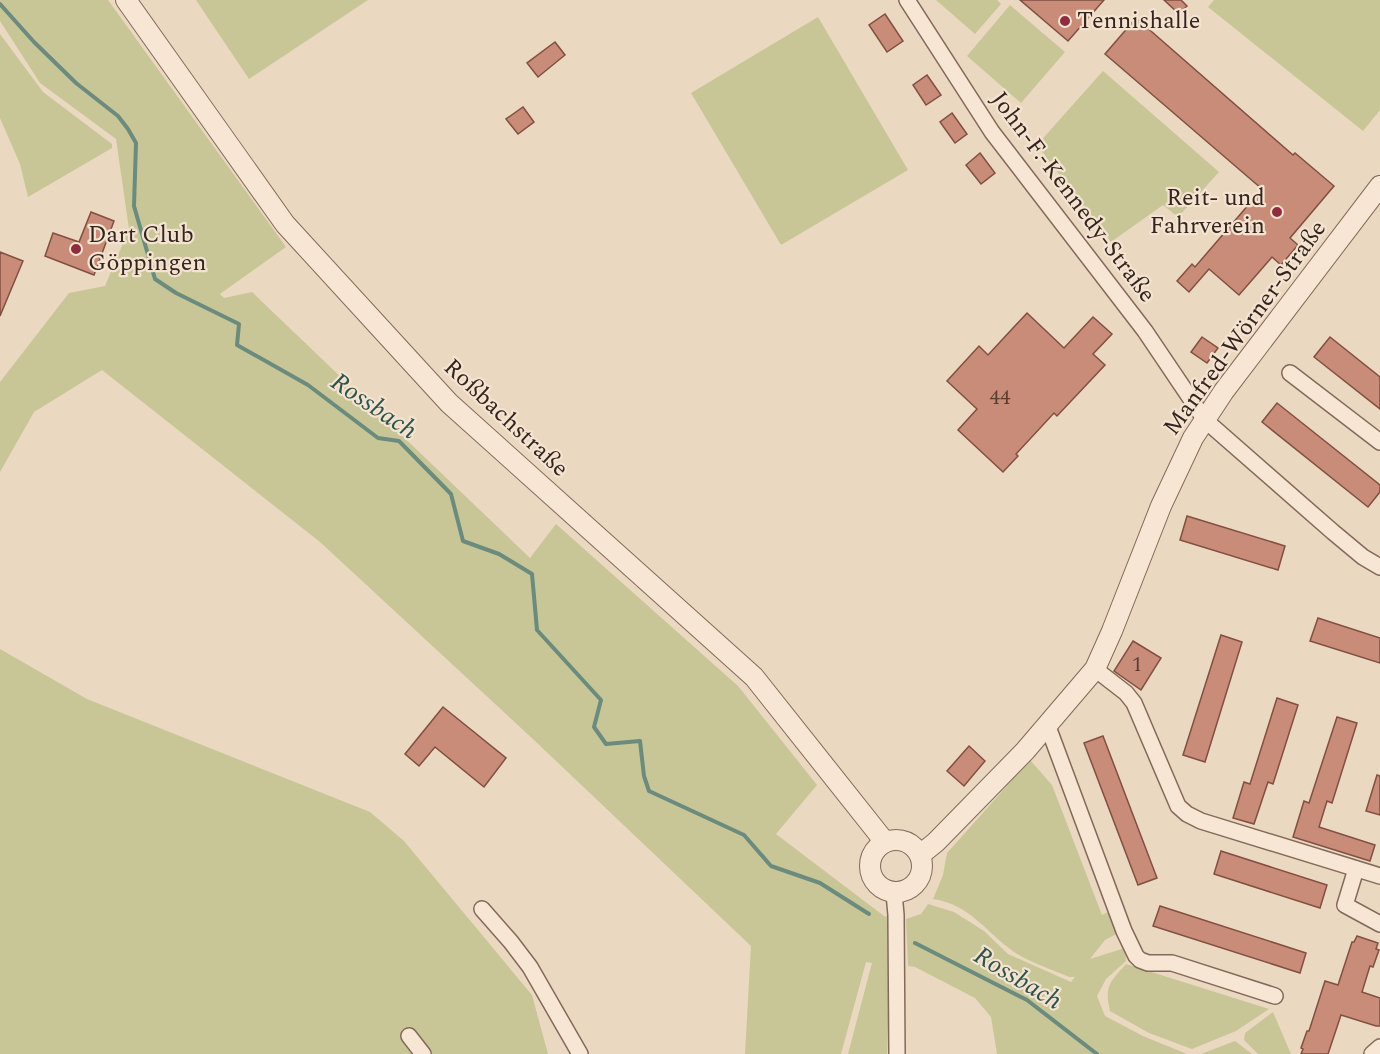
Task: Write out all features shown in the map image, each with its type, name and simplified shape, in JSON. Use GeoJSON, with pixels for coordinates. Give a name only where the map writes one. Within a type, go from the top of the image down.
{"type":"FeatureCollection","features":[{"type":"Feature","properties":{"kind":"street","name":"Roßbachstraße"},"geometry":{"type":"LineString","coordinates":[[126,0],[293,232],[449,403],[754,677],[885,842]]}},
{"type":"Feature","properties":{"kind":"street","name":"John-F.-Kennedy-Straße"},"geometry":{"type":"LineString","coordinates":[[907,0],[992,132],[1145,330],[1206,420],[1363,557],[1380,567]]}},
{"type":"Feature","properties":{"kind":"street","name":"Manfred-Wörner-Straße"},"geometry":{"type":"LineString","coordinates":[[920,855],[936,843],[1025,751],[1095,669],[1179,464],[1224,391],[1378,194]]}},
{"type":"Feature","properties":{"kind":"street"},"geometry":{"type":"LineString","coordinates":[[1290,373],[1380,442]]}},
{"type":"Feature","properties":{"kind":"street"},"geometry":{"type":"LineString","coordinates":[[1095,669],[1126,693],[1134,703],[1178,806],[1187,814],[1201,822],[1356,869],[1380,874]]}},
{"type":"Feature","properties":{"kind":"street"},"geometry":{"type":"LineString","coordinates":[[1047,724],[1124,931],[1136,956],[1148,963],[1172,963],[1275,996]]}},
{"type":"Feature","properties":{"kind":"street"},"geometry":{"type":"LineString","coordinates":[[901,840],[909,843],[920,855],[922,864],[918,881],[912,888],[903,892],[894,893],[879,886],[870,871],[873,854],[885,842],[901,840]]}},
{"type":"Feature","properties":{"kind":"street"},"geometry":{"type":"LineString","coordinates":[[1356,869],[1344,905],[1380,924]]}},
{"type":"Feature","properties":{"kind":"street"},"geometry":{"type":"LineString","coordinates":[[894,893],[897,1054]]}},
{"type":"Feature","properties":{"kind":"street"},"geometry":{"type":"LineString","coordinates":[[482,909],[512,942],[530,967],[580,1054]]}},
{"type":"Feature","properties":{"kind":"street"},"geometry":{"type":"LineString","coordinates":[[409,1036],[423,1054]]}},
{"type":"Feature","properties":{"kind":"street"},"geometry":{"type":"LineString","coordinates":[[1372,1054],[1380,1047]]}},
{"type":"Feature","properties":{"kind":"shaded area"},"geometry":{"type":"Polygon","coordinates":[[[0,0],[108,0],[286,247],[220,294],[224,298],[252,292],[530,558],[556,524],[738,686],[817,785],[776,834],[884,916],[891,917],[887,1054],[848,1054],[872,963],[866,962],[841,1054],[745,1054],[751,946],[535,741],[320,542],[102,370],[34,412],[0,472],[0,382],[69,293],[105,286],[129,229],[116,139],[40,83],[0,21],[0,0]]]}},
{"type":"Feature","properties":{"kind":"shaded area"},"geometry":{"type":"Polygon","coordinates":[[[196,0],[368,0],[249,79],[196,0]]]}},
{"type":"Feature","properties":{"kind":"shaded area"},"geometry":{"type":"Polygon","coordinates":[[[936,0],[997,0],[1001,4],[975,34],[936,0]]]}},
{"type":"Feature","properties":{"kind":"shaded area"},"geometry":{"type":"Polygon","coordinates":[[[1214,0],[1380,0],[1380,110],[1363,131],[1208,7],[1214,0]]]}},
{"type":"Feature","properties":{"kind":"shaded area"},"geometry":{"type":"Polygon","coordinates":[[[1010,5],[1065,52],[1021,103],[967,56],[1010,5]]]}},
{"type":"Feature","properties":{"kind":"shaded area"},"geometry":{"type":"Polygon","coordinates":[[[818,17],[908,170],[781,245],[691,93],[818,17]]]}},
{"type":"Feature","properties":{"kind":"shaded area"},"geometry":{"type":"Polygon","coordinates":[[[0,34],[43,92],[112,144],[112,148],[28,197],[20,164],[0,118],[0,34]]]}},
{"type":"Feature","properties":{"kind":"shaded area"},"geometry":{"type":"Polygon","coordinates":[[[1103,71],[1219,172],[1178,217],[1163,205],[1111,242],[1037,145],[1103,71]]]}},
{"type":"Feature","properties":{"kind":"shaded area"},"geometry":{"type":"Polygon","coordinates":[[[0,649],[87,699],[370,812],[404,841],[532,995],[548,1054],[0,1054],[0,649]]]}},
{"type":"Feature","properties":{"kind":"shaded area"},"geometry":{"type":"Polygon","coordinates":[[[1030,760],[1052,785],[1102,915],[1110,911],[1120,932],[1105,940],[1090,959],[1125,948],[1126,961],[1106,979],[1097,996],[1105,1016],[1143,1036],[1187,1054],[997,1054],[991,1017],[975,998],[915,967],[908,966],[906,919],[921,914],[928,904],[954,912],[984,931],[1008,954],[1071,982],[1075,977],[1069,977],[1022,957],[957,906],[933,899],[943,875],[947,853],[1030,760]]]}},
{"type":"Feature","properties":{"kind":"shaded area"},"geometry":{"type":"Polygon","coordinates":[[[1126,964],[1269,1009],[1236,1031],[1192,1049],[1149,1033],[1110,1011],[1108,990],[1116,975],[1126,964]]]}},
{"type":"Feature","properties":{"kind":"shaded area"},"geometry":{"type":"Polygon","coordinates":[[[1273,1012],[1291,1054],[1258,1054],[1244,1040],[1245,1033],[1273,1012]]]}},
{"type":"Feature","properties":{"kind":"shaded area"},"geometry":{"type":"Polygon","coordinates":[[[1235,1041],[1252,1054],[1201,1054],[1235,1041]]]}},
{"type":"Feature","properties":{"kind":"building","name":"Tennishalle"},"geometry":{"type":"Polygon","coordinates":[[[1020,0],[1104,0],[1068,41],[1020,0]]]}},
{"type":"Feature","properties":{"kind":"building"},"geometry":{"type":"Polygon","coordinates":[[[1164,0],[1181,0],[1187,6],[1179,14],[1164,0]]]}},
{"type":"Feature","properties":{"kind":"building"},"geometry":{"type":"Polygon","coordinates":[[[885,14],[903,41],[887,52],[869,25],[885,14]]]}},
{"type":"Feature","properties":{"kind":"building","name":"Reit- und Fahrverein"},"geometry":{"type":"Polygon","coordinates":[[[1136,18],[1293,155],[1295,153],[1334,186],[1290,238],[1298,245],[1281,265],[1272,257],[1239,295],[1209,269],[1189,292],[1177,281],[1192,264],[1195,267],[1262,189],[1105,54],[1136,18]]]}},
{"type":"Feature","properties":{"kind":"building"},"geometry":{"type":"Polygon","coordinates":[[[555,42],[565,55],[538,77],[527,63],[555,42]]]}},
{"type":"Feature","properties":{"kind":"building"},"geometry":{"type":"Polygon","coordinates":[[[927,75],[941,95],[926,105],[913,85],[927,75]]]}},
{"type":"Feature","properties":{"kind":"building"},"geometry":{"type":"Polygon","coordinates":[[[523,107],[534,122],[518,134],[506,119],[523,107]]]}},
{"type":"Feature","properties":{"kind":"building"},"geometry":{"type":"Polygon","coordinates":[[[952,113],[967,134],[955,143],[940,122],[952,113]]]}},
{"type":"Feature","properties":{"kind":"building"},"geometry":{"type":"Polygon","coordinates":[[[980,153],[995,173],[981,184],[966,165],[980,153]]]}},
{"type":"Feature","properties":{"kind":"building","name":"Dart Club Göppingen"},"geometry":{"type":"Polygon","coordinates":[[[91,212],[114,221],[94,275],[45,256],[53,233],[79,242],[91,212]]]}},
{"type":"Feature","properties":{"kind":"building"},"geometry":{"type":"Polygon","coordinates":[[[0,252],[23,261],[0,316],[0,252]]]}},
{"type":"Feature","properties":{"kind":"building"},"geometry":{"type":"Polygon","coordinates":[[[1027,313],[1064,348],[1093,317],[1112,334],[1093,354],[1105,365],[1057,416],[1054,413],[1016,454],[1018,456],[1003,472],[958,430],[977,409],[947,381],[979,346],[988,355],[1027,313]]]}},
{"type":"Feature","properties":{"kind":"building"},"geometry":{"type":"Polygon","coordinates":[[[1202,337],[1218,348],[1207,363],[1191,352],[1202,337]]]}},
{"type":"Feature","properties":{"kind":"building"},"geometry":{"type":"Polygon","coordinates":[[[1330,337],[1380,377],[1380,409],[1314,357],[1330,337]]]}},
{"type":"Feature","properties":{"kind":"building"},"geometry":{"type":"Polygon","coordinates":[[[1277,403],[1380,485],[1380,492],[1368,507],[1262,422],[1277,403]]]}},
{"type":"Feature","properties":{"kind":"building"},"geometry":{"type":"Polygon","coordinates":[[[1187,516],[1285,546],[1278,570],[1180,540],[1187,516]]]}},
{"type":"Feature","properties":{"kind":"building"},"geometry":{"type":"Polygon","coordinates":[[[1318,618],[1380,638],[1380,663],[1310,641],[1318,618]]]}},
{"type":"Feature","properties":{"kind":"building"},"geometry":{"type":"Polygon","coordinates":[[[1221,635],[1242,642],[1205,762],[1183,755],[1221,635]]]}},
{"type":"Feature","properties":{"kind":"building"},"geometry":{"type":"Polygon","coordinates":[[[1133,641],[1161,658],[1141,690],[1114,671],[1133,641]]]}},
{"type":"Feature","properties":{"kind":"building"},"geometry":{"type":"Polygon","coordinates":[[[1277,698],[1298,705],[1273,784],[1268,782],[1254,824],[1233,818],[1244,782],[1250,784],[1277,698]]]}},
{"type":"Feature","properties":{"kind":"building"},"geometry":{"type":"Polygon","coordinates":[[[443,707],[506,758],[484,787],[435,747],[419,766],[405,754],[443,707]]]}},
{"type":"Feature","properties":{"kind":"building"},"geometry":{"type":"Polygon","coordinates":[[[1337,717],[1357,723],[1332,803],[1327,801],[1319,827],[1375,845],[1370,861],[1293,837],[1304,801],[1309,803],[1337,717]]]}},
{"type":"Feature","properties":{"kind":"building"},"geometry":{"type":"Polygon","coordinates":[[[1103,736],[1157,878],[1138,885],[1084,743],[1103,736]]]}},
{"type":"Feature","properties":{"kind":"building"},"geometry":{"type":"Polygon","coordinates":[[[969,746],[985,761],[964,786],[947,771],[969,746]]]}},
{"type":"Feature","properties":{"kind":"building"},"geometry":{"type":"Polygon","coordinates":[[[1377,775],[1380,776],[1380,815],[1366,811],[1377,775]]]}},
{"type":"Feature","properties":{"kind":"building"},"geometry":{"type":"Polygon","coordinates":[[[1221,851],[1327,885],[1320,908],[1214,874],[1221,851]]]}},
{"type":"Feature","properties":{"kind":"building"},"geometry":{"type":"Polygon","coordinates":[[[1160,906],[1306,953],[1300,973],[1153,926],[1160,906]]]}},
{"type":"Feature","properties":{"kind":"building"},"geometry":{"type":"Polygon","coordinates":[[[1357,936],[1378,943],[1376,949],[1379,950],[1373,967],[1370,966],[1362,992],[1380,998],[1380,1026],[1341,1015],[1328,1054],[1301,1054],[1303,1049],[1301,1048],[1325,981],[1338,985],[1352,942],[1357,936]]]}},
{"type":"Feature","properties":{"kind":"waterway","name":"Rossbach"},"geometry":{"type":"LineString","coordinates":[[0,4],[34,42],[76,83],[118,116],[136,143],[134,206],[155,279],[176,293],[239,324],[237,345],[308,385],[378,438],[399,441],[451,494],[463,541],[499,554],[532,574],[537,630],[601,700],[594,727],[606,744],[640,741],[644,776],[649,791],[744,835],[771,866],[820,883],[869,914]]}},
{"type":"Feature","properties":{"kind":"waterway","name":"Rossbach"},"geometry":{"type":"LineString","coordinates":[[915,943],[1027,1000],[1097,1054]]}},
{"type":"Feature","properties":{"kind":"place","name":"Tennishalle"},"geometry":{"type":"Point","coordinates":[1065,21]}},
{"type":"Feature","properties":{"kind":"place","name":"Reit- und Fahrverein"},"geometry":{"type":"Point","coordinates":[1277,212]}},
{"type":"Feature","properties":{"kind":"place","name":"Dart Club Göppingen"},"geometry":{"type":"Point","coordinates":[76,249]}}]}
